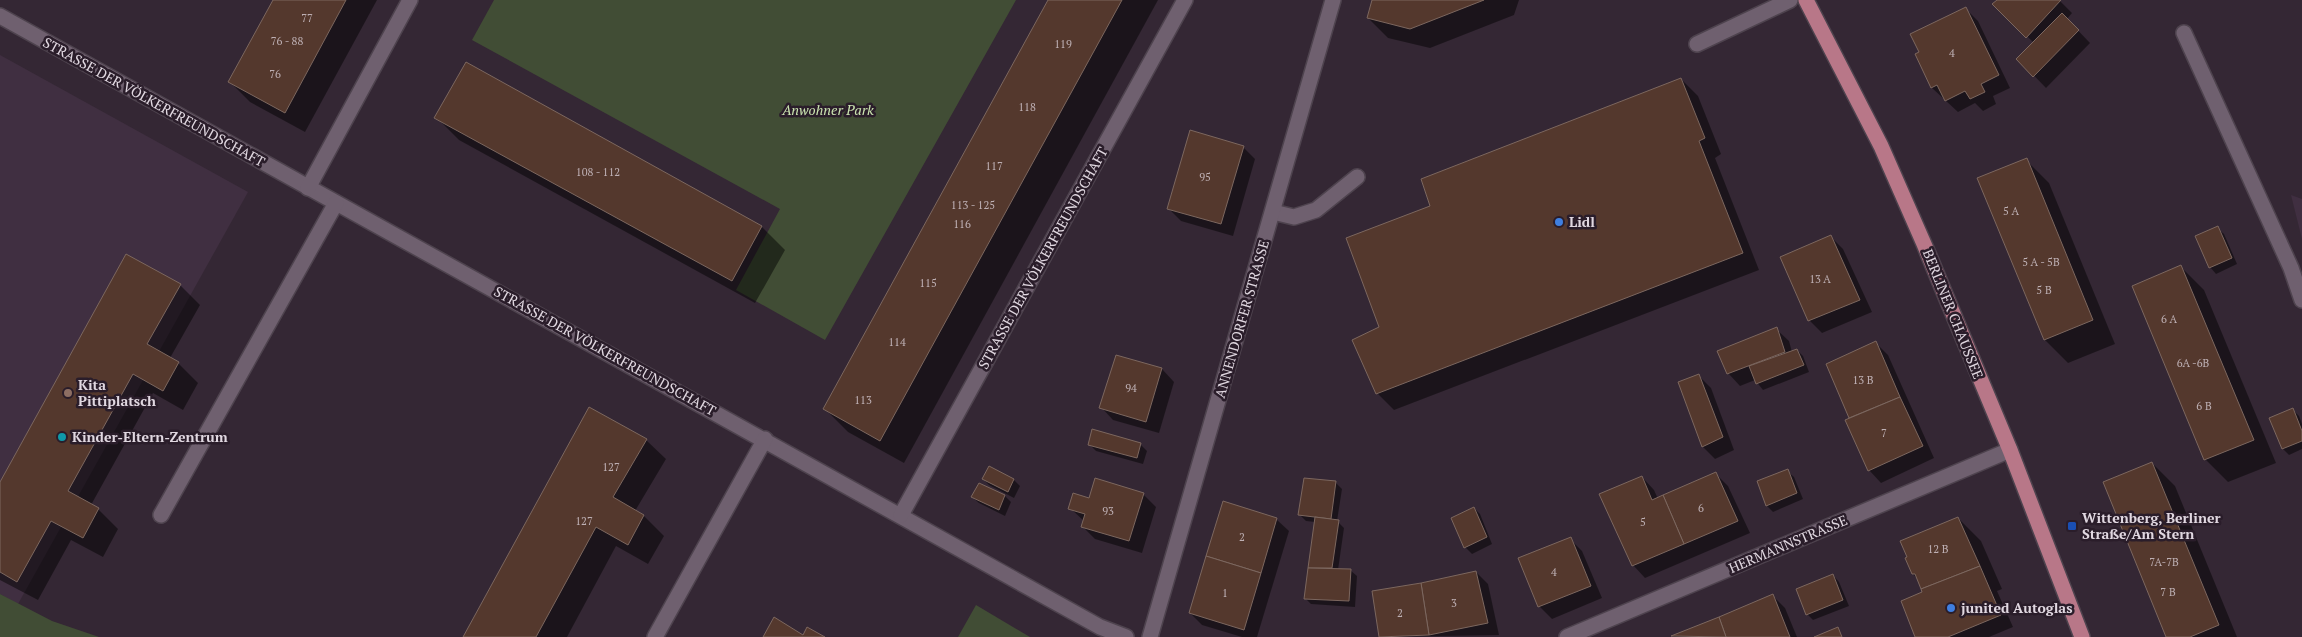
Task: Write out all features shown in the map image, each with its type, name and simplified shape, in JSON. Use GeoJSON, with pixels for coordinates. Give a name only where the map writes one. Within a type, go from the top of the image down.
{"type":"FeatureCollection","features":[{"type":"Feature","properties":{"kind":"main road","name":"BERLINER CHAUSSEE"},"geometry":{"type":"LineString","coordinates":[[1806,0],[1892,169],[2010,450],[2082,637]]}},
{"type":"Feature","properties":{"kind":"street"},"geometry":{"type":"LineString","coordinates":[[308,188],[410,0]]}},
{"type":"Feature","properties":{"kind":"street","name":"STRASSE DER VÖLKERFREUNDSCHAFT"},"geometry":{"type":"LineString","coordinates":[[901,516],[1186,0]]}},
{"type":"Feature","properties":{"kind":"street","name":"ANNENDORFER STRASSE"},"geometry":{"type":"LineString","coordinates":[[1150,637],[1333,0]]}},
{"type":"Feature","properties":{"kind":"street"},"geometry":{"type":"LineString","coordinates":[[1697,44],[1790,0]]}},
{"type":"Feature","properties":{"kind":"street","name":"STRASSE DER VÖLKERFREUNDSCHAFT"},"geometry":{"type":"LineString","coordinates":[[0,16],[765,439],[1100,627],[1126,637]]}},
{"type":"Feature","properties":{"kind":"street"},"geometry":{"type":"LineString","coordinates":[[2184,33],[2296,270],[2302,300]]}},
{"type":"Feature","properties":{"kind":"street"},"geometry":{"type":"LineString","coordinates":[[1273,212],[1294,217],[1316,210],[1357,177]]}},
{"type":"Feature","properties":{"kind":"street"},"geometry":{"type":"LineString","coordinates":[[161,515],[336,203]]}},
{"type":"Feature","properties":{"kind":"street"},"geometry":{"type":"LineString","coordinates":[[655,637],[765,439]]}},
{"type":"Feature","properties":{"kind":"street","name":"HERMANNSTRASSE"},"geometry":{"type":"LineString","coordinates":[[1567,637],[2010,450]]}},
{"type":"Feature","properties":{"kind":"shaded area","name":"Kita Pittiplatsch"},"geometry":{"type":"Polygon","coordinates":[[[0,55],[248,192],[18,604],[0,594],[0,55]]]}},
{"type":"Feature","properties":{"kind":"shaded area"},"geometry":{"type":"Polygon","coordinates":[[[2291,195],[2302,199],[2302,239],[2291,195]]]}},
{"type":"Feature","properties":{"kind":"green space","name":"Anwohner Park"},"geometry":{"type":"Polygon","coordinates":[[[494,0],[1016,0],[825,340],[736,290],[780,209],[472,40],[494,0]]]}},
{"type":"Feature","properties":{"kind":"green space"},"geometry":{"type":"Polygon","coordinates":[[[0,594],[52,621],[99,637],[0,637],[0,594]]]}},
{"type":"Feature","properties":{"kind":"green space"},"geometry":{"type":"Polygon","coordinates":[[[976,605],[1030,637],[958,637],[976,605]]]}},
{"type":"Feature","properties":{"kind":"building"},"geometry":{"type":"Polygon","coordinates":[[[273,0],[346,0],[285,113],[228,82],[273,0]]]}},
{"type":"Feature","properties":{"kind":"building"},"geometry":{"type":"Polygon","coordinates":[[[1048,0],[1122,0],[880,441],[823,409],[1048,0]]]}},
{"type":"Feature","properties":{"kind":"building"},"geometry":{"type":"Polygon","coordinates":[[[1372,0],[1484,0],[1410,29],[1367,18],[1372,0]]]}},
{"type":"Feature","properties":{"kind":"building"},"geometry":{"type":"Polygon","coordinates":[[[1997,0],[2061,0],[2026,38],[1992,4],[1997,0]]]}},
{"type":"Feature","properties":{"kind":"building"},"geometry":{"type":"Polygon","coordinates":[[[1966,7],[1999,75],[1981,84],[1985,92],[1970,99],[1965,91],[1945,101],[1937,85],[1931,88],[1915,54],[1919,52],[1910,34],[1966,7]]]}},
{"type":"Feature","properties":{"kind":"building"},"geometry":{"type":"Polygon","coordinates":[[[2062,13],[2079,30],[2033,77],[2016,59],[2062,13]]]}},
{"type":"Feature","properties":{"kind":"building"},"geometry":{"type":"Polygon","coordinates":[[[466,62],[762,226],[732,281],[434,118],[466,62]]]}},
{"type":"Feature","properties":{"kind":"building","name":"Lidl"},"geometry":{"type":"Polygon","coordinates":[[[1681,78],[1705,138],[1699,141],[1743,253],[1376,394],[1352,340],[1379,327],[1346,238],[1430,206],[1421,179],[1681,78]]]}},
{"type":"Feature","properties":{"kind":"building"},"geometry":{"type":"Polygon","coordinates":[[[1190,130],[1244,146],[1221,224],[1167,209],[1190,130]]]}},
{"type":"Feature","properties":{"kind":"building"},"geometry":{"type":"Polygon","coordinates":[[[2027,158],[2093,320],[2044,340],[1977,178],[2027,158]]]}},
{"type":"Feature","properties":{"kind":"building"},"geometry":{"type":"Polygon","coordinates":[[[2218,226],[2232,258],[2209,268],[2195,236],[2218,226]]]}},
{"type":"Feature","properties":{"kind":"building"},"geometry":{"type":"Polygon","coordinates":[[[1831,235],[1860,300],[1808,321],[1780,257],[1831,235]]]}},
{"type":"Feature","properties":{"kind":"building","name":"Kinder-Eltern-Zentrum"},"geometry":{"type":"Polygon","coordinates":[[[126,254],[181,284],[147,344],[179,362],[163,391],[133,374],[68,491],[99,508],[83,538],[51,521],[17,582],[0,572],[0,482],[126,254]]]}},
{"type":"Feature","properties":{"kind":"building"},"geometry":{"type":"Polygon","coordinates":[[[2181,265],[2254,440],[2204,460],[2132,286],[2181,265]]]}},
{"type":"Feature","properties":{"kind":"building"},"geometry":{"type":"Polygon","coordinates":[[[1777,327],[1785,352],[1727,374],[1717,351],[1777,327]]]}},
{"type":"Feature","properties":{"kind":"building"},"geometry":{"type":"Polygon","coordinates":[[[1876,341],[1900,397],[1849,418],[1826,364],[1876,341]]]}},
{"type":"Feature","properties":{"kind":"building"},"geometry":{"type":"Polygon","coordinates":[[[1797,349],[1804,365],[1756,384],[1749,366],[1797,349]]]}},
{"type":"Feature","properties":{"kind":"building"},"geometry":{"type":"Polygon","coordinates":[[[1116,355],[1162,368],[1146,422],[1099,408],[1116,355]]]}},
{"type":"Feature","properties":{"kind":"building"},"geometry":{"type":"Polygon","coordinates":[[[1699,374],[1723,437],[1702,447],[1678,382],[1699,374]]]}},
{"type":"Feature","properties":{"kind":"building"},"geometry":{"type":"Polygon","coordinates":[[[1900,397],[1923,446],[1868,471],[1845,420],[1900,397]]]}},
{"type":"Feature","properties":{"kind":"building"},"geometry":{"type":"Polygon","coordinates":[[[589,407],[647,439],[613,497],[644,515],[628,545],[596,527],[536,637],[463,637],[589,407]]]}},
{"type":"Feature","properties":{"kind":"building"},"geometry":{"type":"Polygon","coordinates":[[[2293,408],[2302,431],[2302,441],[2282,449],[2269,418],[2293,408]]]}},
{"type":"Feature","properties":{"kind":"building"},"geometry":{"type":"Polygon","coordinates":[[[1092,429],[1141,443],[1137,458],[1088,445],[1092,429]]]}},
{"type":"Feature","properties":{"kind":"building"},"geometry":{"type":"Polygon","coordinates":[[[2152,462],[2219,625],[2190,637],[2166,637],[2103,482],[2152,462]]]}},
{"type":"Feature","properties":{"kind":"building"},"geometry":{"type":"Polygon","coordinates":[[[989,466],[1014,479],[1008,492],[982,479],[989,466]]]}},
{"type":"Feature","properties":{"kind":"building"},"geometry":{"type":"Polygon","coordinates":[[[1788,469],[1797,493],[1766,506],[1757,481],[1788,469]]]}},
{"type":"Feature","properties":{"kind":"building"},"geometry":{"type":"Polygon","coordinates":[[[1716,472],[1738,521],[1684,544],[1663,495],[1716,472]]]}},
{"type":"Feature","properties":{"kind":"building"},"geometry":{"type":"Polygon","coordinates":[[[1642,476],[1652,500],[1663,495],[1684,544],[1632,566],[1599,494],[1642,476]]]}},
{"type":"Feature","properties":{"kind":"building"},"geometry":{"type":"Polygon","coordinates":[[[1095,478],[1144,493],[1129,541],[1081,527],[1085,514],[1068,509],[1073,493],[1089,498],[1095,478]]]}},
{"type":"Feature","properties":{"kind":"building"},"geometry":{"type":"Polygon","coordinates":[[[1304,478],[1336,481],[1331,519],[1298,515],[1304,478]]]}},
{"type":"Feature","properties":{"kind":"building"},"geometry":{"type":"Polygon","coordinates":[[[979,483],[1005,495],[999,510],[971,497],[979,483]]]}},
{"type":"Feature","properties":{"kind":"building"},"geometry":{"type":"Polygon","coordinates":[[[1223,501],[1277,518],[1261,573],[1206,556],[1223,501]]]}},
{"type":"Feature","properties":{"kind":"building"},"geometry":{"type":"Polygon","coordinates":[[[1474,507],[1487,537],[1464,548],[1451,518],[1474,507]]]}},
{"type":"Feature","properties":{"kind":"building"},"geometry":{"type":"Polygon","coordinates":[[[1315,517],[1339,520],[1332,568],[1308,568],[1315,517]]]}},
{"type":"Feature","properties":{"kind":"building"},"geometry":{"type":"Polygon","coordinates":[[[1958,517],[1980,566],[1921,589],[1915,574],[1912,574],[1905,558],[1907,557],[1900,541],[1958,517]]]}},
{"type":"Feature","properties":{"kind":"building"},"geometry":{"type":"Polygon","coordinates":[[[1571,537],[1591,586],[1538,607],[1518,558],[1571,537]]]}},
{"type":"Feature","properties":{"kind":"building"},"geometry":{"type":"Polygon","coordinates":[[[1206,556],[1261,573],[1244,630],[1189,613],[1206,556]]]}},
{"type":"Feature","properties":{"kind":"building","name":"junited Autoglas"},"geometry":{"type":"Polygon","coordinates":[[[1980,566],[2001,615],[1948,637],[1915,637],[1901,601],[1922,592],[1921,589],[1980,566]]]}},
{"type":"Feature","properties":{"kind":"building"},"geometry":{"type":"Polygon","coordinates":[[[1308,568],[1351,569],[1349,601],[1304,599],[1308,568]]]}},
{"type":"Feature","properties":{"kind":"building"},"geometry":{"type":"Polygon","coordinates":[[[1476,571],[1488,623],[1429,635],[1421,583],[1476,571]]]}},
{"type":"Feature","properties":{"kind":"building"},"geometry":{"type":"Polygon","coordinates":[[[1833,574],[1843,600],[1806,615],[1796,589],[1833,574]]]}},
{"type":"Feature","properties":{"kind":"building"},"geometry":{"type":"Polygon","coordinates":[[[1421,583],[1429,635],[1379,637],[1372,591],[1421,583]]]}},
{"type":"Feature","properties":{"kind":"building"},"geometry":{"type":"Polygon","coordinates":[[[1773,594],[1790,637],[1726,637],[1719,617],[1773,594]]]}},
{"type":"Feature","properties":{"kind":"building"},"geometry":{"type":"Polygon","coordinates":[[[774,617],[803,635],[807,627],[825,637],[763,637],[774,617]]]}},
{"type":"Feature","properties":{"kind":"building"},"geometry":{"type":"Polygon","coordinates":[[[1719,617],[1726,637],[1671,636],[1719,617]]]}},
{"type":"Feature","properties":{"kind":"building"},"geometry":{"type":"Polygon","coordinates":[[[1838,627],[1842,637],[1814,637],[1838,627]]]}},
{"type":"Feature","properties":{"kind":"place","name":"Lidl"},"geometry":{"type":"Point","coordinates":[1559,222]}},
{"type":"Feature","properties":{"kind":"place","name":"Kita Pittiplatsch"},"geometry":{"type":"Point","coordinates":[68,393]}},
{"type":"Feature","properties":{"kind":"place","name":"Kinder-Eltern-Zentrum"},"geometry":{"type":"Point","coordinates":[62,437]}},
{"type":"Feature","properties":{"kind":"place","name":"Wittenberg, Berliner Straße/Am Stern"},"geometry":{"type":"Point","coordinates":[2072,526]}},
{"type":"Feature","properties":{"kind":"place","name":"junited Autoglas"},"geometry":{"type":"Point","coordinates":[1951,608]}}]}
